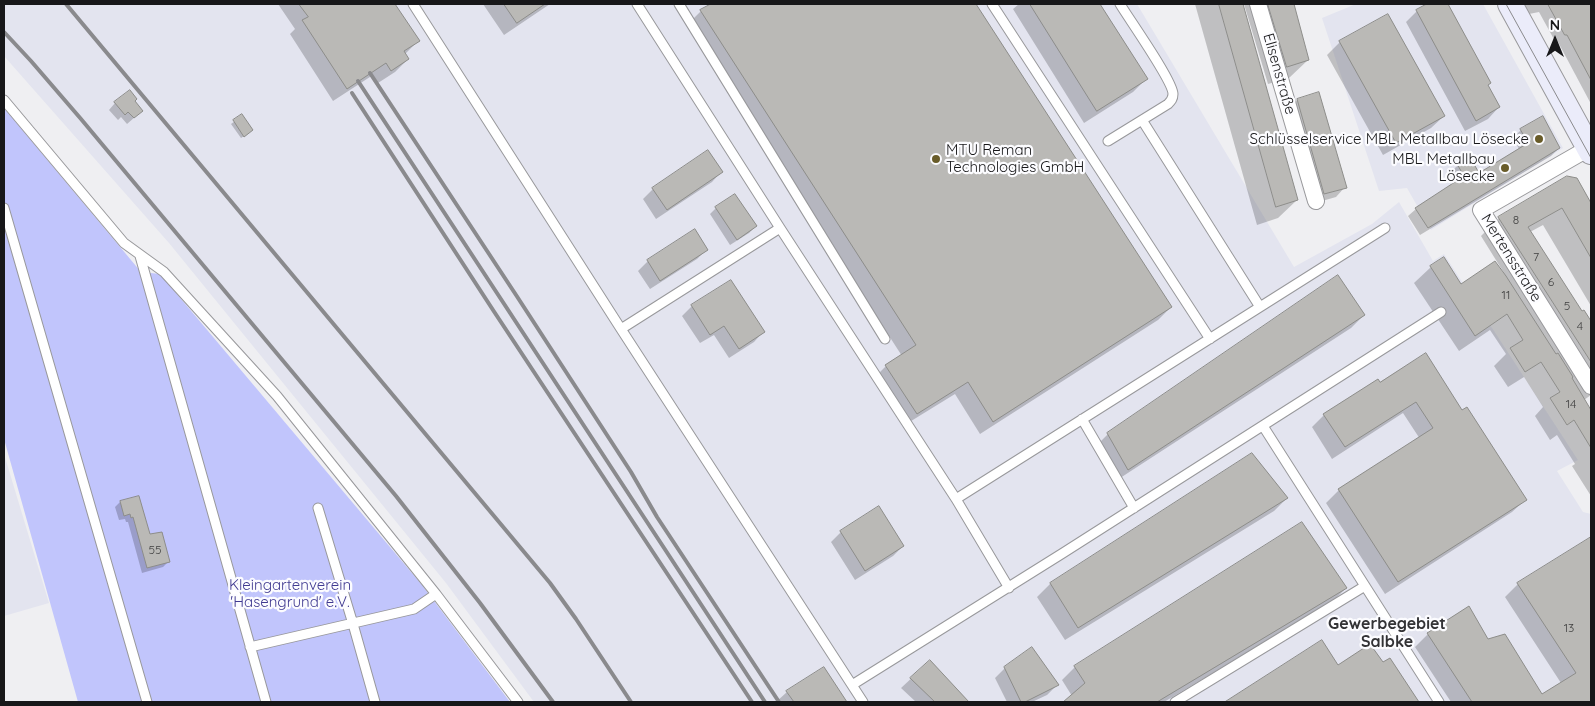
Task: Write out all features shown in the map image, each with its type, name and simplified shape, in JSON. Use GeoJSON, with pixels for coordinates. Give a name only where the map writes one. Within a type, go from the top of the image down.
{"type":"FeatureCollection","features":[{"type":"Feature","properties":{"kind":"main road"},"geometry":{"type":"LineString","coordinates":[[1510,4],[1590,150]]}},
{"type":"Feature","properties":{"kind":"street","name":"Elisenstraße"},"geometry":{"type":"LineString","coordinates":[[1258,4],[1316,201]]}},
{"type":"Feature","properties":{"kind":"street","name":"Mertensstraße"},"geometry":{"type":"LineString","coordinates":[[1590,150],[1481,210],[1591,386]]}},
{"type":"Feature","properties":{"kind":"lane"},"geometry":{"type":"LineString","coordinates":[[413,4],[863,702]]}},
{"type":"Feature","properties":{"kind":"lane"},"geometry":{"type":"LineString","coordinates":[[637,4],[956,499],[1009,588]]}},
{"type":"Feature","properties":{"kind":"lane"},"geometry":{"type":"LineString","coordinates":[[679,4],[885,339]]}},
{"type":"Feature","properties":{"kind":"lane"},"geometry":{"type":"LineString","coordinates":[[992,4],[1210,339]]}},
{"type":"Feature","properties":{"kind":"lane"},"geometry":{"type":"LineString","coordinates":[[1108,141],[1168,104],[1173,98],[1173,92],[1167,79],[1120,4]]}},
{"type":"Feature","properties":{"kind":"lane"},"geometry":{"type":"LineString","coordinates":[[4,100],[124,243],[164,272],[277,396],[436,594],[518,702]]}},
{"type":"Feature","properties":{"kind":"lane"},"geometry":{"type":"LineString","coordinates":[[1142,120],[1260,307]]}},
{"type":"Feature","properties":{"kind":"lane"},"geometry":{"type":"LineString","coordinates":[[4,208],[147,702]]}},
{"type":"Feature","properties":{"kind":"lane"},"geometry":{"type":"LineString","coordinates":[[621,329],[780,228]]}},
{"type":"Feature","properties":{"kind":"lane"},"geometry":{"type":"LineString","coordinates":[[956,499],[1385,228]]}},
{"type":"Feature","properties":{"kind":"lane"},"geometry":{"type":"LineString","coordinates":[[140,256],[266,702]]}},
{"type":"Feature","properties":{"kind":"lane"},"geometry":{"type":"LineString","coordinates":[[852,685],[1009,588],[1441,312]]}},
{"type":"Feature","properties":{"kind":"lane"},"geometry":{"type":"LineString","coordinates":[[1082,419],[1134,508]]}},
{"type":"Feature","properties":{"kind":"lane"},"geometry":{"type":"LineString","coordinates":[[1263,426],[1439,702]]}},
{"type":"Feature","properties":{"kind":"lane"},"geometry":{"type":"LineString","coordinates":[[318,508],[375,702]]}},
{"type":"Feature","properties":{"kind":"lane"},"geometry":{"type":"LineString","coordinates":[[1175,702],[1365,586]]}},
{"type":"Feature","properties":{"kind":"lane"},"geometry":{"type":"LineString","coordinates":[[250,647],[414,609],[436,594]]}},
{"type":"Feature","properties":{"kind":"shaded area"},"geometry":{"type":"Polygon","coordinates":[[[4,4],[1137,4],[1294,267],[1372,224],[1399,202],[1433,261],[1444,254],[1578,460],[1557,471],[1583,512],[1591,514],[1591,702],[534,702],[446,583],[169,243],[4,56],[4,4]]]}},
{"type":"Feature","properties":{"kind":"shaded area"},"geometry":{"type":"Polygon","coordinates":[[[1356,4],[1483,4],[1563,148],[1431,230],[1407,188],[1379,191],[1322,18],[1356,4]]]}},
{"type":"Feature","properties":{"kind":"shaded area"},"geometry":{"type":"Polygon","coordinates":[[[4,454],[49,603],[4,616],[4,454]]]}},
{"type":"Feature","properties":{"kind":"green space","name":"Kleingartenverein 'Hasengrund' e.V."},"geometry":{"type":"Polygon","coordinates":[[[4,108],[141,272],[160,274],[422,585],[510,702],[78,702],[4,439],[4,108]]]}},
{"type":"Feature","properties":{"kind":"building"},"geometry":{"type":"Polygon","coordinates":[[[299,4],[395,4],[420,41],[404,51],[409,59],[391,71],[386,63],[347,89],[302,20],[308,17],[299,4]]]}},
{"type":"Feature","properties":{"kind":"building"},"geometry":{"type":"Polygon","coordinates":[[[504,4],[545,4],[517,23],[504,4]]]}},
{"type":"Feature","properties":{"kind":"building","name":"MTU Reman Technologies GmbH"},"geometry":{"type":"Polygon","coordinates":[[[711,4],[976,4],[1172,307],[993,422],[968,382],[917,414],[885,365],[916,345],[700,10],[711,4]]]}},
{"type":"Feature","properties":{"kind":"building"},"geometry":{"type":"Polygon","coordinates":[[[1030,4],[1100,4],[1148,79],[1097,111],[1030,4]]]}},
{"type":"Feature","properties":{"kind":"building"},"geometry":{"type":"Polygon","coordinates":[[[1219,4],[1243,4],[1298,200],[1276,207],[1219,4]]]}},
{"type":"Feature","properties":{"kind":"building"},"geometry":{"type":"Polygon","coordinates":[[[1268,4],[1294,4],[1309,60],[1287,67],[1268,4]]]}},
{"type":"Feature","properties":{"kind":"building"},"geometry":{"type":"Polygon","coordinates":[[[1427,4],[1448,4],[1491,83],[1488,85],[1500,107],[1476,121],[1416,10],[1427,4]]]}},
{"type":"Feature","properties":{"kind":"building"},"geometry":{"type":"Polygon","coordinates":[[[1548,4],[1591,4],[1591,80],[1567,35],[1565,35],[1548,4]]]}},
{"type":"Feature","properties":{"kind":"building"},"geometry":{"type":"Polygon","coordinates":[[[1388,14],[1445,116],[1396,143],[1339,41],[1388,14]]]}},
{"type":"Feature","properties":{"kind":"building"},"geometry":{"type":"Polygon","coordinates":[[[130,90],[137,99],[135,101],[143,111],[134,118],[128,112],[125,115],[114,102],[130,90]]]}},
{"type":"Feature","properties":{"kind":"building"},"geometry":{"type":"Polygon","coordinates":[[[1319,92],[1347,188],[1324,194],[1297,99],[1319,92]]]}},
{"type":"Feature","properties":{"kind":"building"},"geometry":{"type":"Polygon","coordinates":[[[242,114],[253,130],[244,137],[233,120],[242,114]]]}},
{"type":"Feature","properties":{"kind":"building"},"geometry":{"type":"Polygon","coordinates":[[[1543,116],[1560,148],[1428,228],[1415,208],[1464,176],[1457,164],[1470,157],[1479,173],[1528,143],[1520,129],[1543,116]]]}},
{"type":"Feature","properties":{"kind":"building"},"geometry":{"type":"Polygon","coordinates":[[[708,150],[723,172],[667,210],[652,188],[708,150]]]}},
{"type":"Feature","properties":{"kind":"building"},"geometry":{"type":"Polygon","coordinates":[[[1567,176],[1577,178],[1591,203],[1591,258],[1562,208],[1528,227],[1582,311],[1584,310],[1591,321],[1591,362],[1498,217],[1567,176]]]}},
{"type":"Feature","properties":{"kind":"building"},"geometry":{"type":"Polygon","coordinates":[[[735,194],[757,226],[737,240],[715,207],[735,194]]]}},
{"type":"Feature","properties":{"kind":"building"},"geometry":{"type":"Polygon","coordinates":[[[695,229],[708,250],[660,281],[647,260],[695,229]]]}},
{"type":"Feature","properties":{"kind":"building"},"geometry":{"type":"Polygon","coordinates":[[[1444,257],[1461,284],[1495,261],[1556,354],[1558,353],[1591,410],[1591,448],[1574,420],[1567,425],[1550,398],[1560,392],[1541,362],[1525,372],[1510,348],[1523,340],[1507,314],[1475,336],[1430,266],[1444,257]]]}},
{"type":"Feature","properties":{"kind":"building"},"geometry":{"type":"Polygon","coordinates":[[[1338,275],[1365,315],[1128,470],[1107,433],[1338,275]]]}},
{"type":"Feature","properties":{"kind":"building"},"geometry":{"type":"Polygon","coordinates":[[[731,280],[765,332],[739,349],[724,326],[710,335],[691,305],[731,280]]]}},
{"type":"Feature","properties":{"kind":"building"},"geometry":{"type":"Polygon","coordinates":[[[1426,353],[1462,410],[1467,407],[1527,500],[1398,582],[1338,489],[1433,428],[1416,402],[1345,447],[1323,414],[1378,379],[1380,382],[1426,353]]]}},
{"type":"Feature","properties":{"kind":"building"},"geometry":{"type":"Polygon","coordinates":[[[1252,453],[1288,498],[1078,628],[1050,583],[1252,453]]]}},
{"type":"Feature","properties":{"kind":"building"},"geometry":{"type":"Polygon","coordinates":[[[139,496],[150,534],[162,532],[170,562],[147,568],[133,517],[131,518],[130,514],[124,516],[120,501],[139,496]]]}},
{"type":"Feature","properties":{"kind":"building"},"geometry":{"type":"Polygon","coordinates":[[[879,506],[904,546],[865,571],[840,531],[879,506]]]}},
{"type":"Feature","properties":{"kind":"building"},"geometry":{"type":"Polygon","coordinates":[[[1302,522],[1347,588],[1157,702],[1063,702],[1085,683],[1074,666],[1302,522]]]}},
{"type":"Feature","properties":{"kind":"building"},"geometry":{"type":"Polygon","coordinates":[[[1591,537],[1591,702],[1472,702],[1427,633],[1469,606],[1488,639],[1505,634],[1542,694],[1576,673],[1517,583],[1591,537]]]}},
{"type":"Feature","properties":{"kind":"building"},"geometry":{"type":"Polygon","coordinates":[[[1322,640],[1338,665],[1370,644],[1383,662],[1390,658],[1419,702],[1225,702],[1322,640]]]}},
{"type":"Feature","properties":{"kind":"building"},"geometry":{"type":"Polygon","coordinates":[[[1032,647],[1059,685],[1025,702],[1021,702],[1004,667],[1032,647]]]}},
{"type":"Feature","properties":{"kind":"building"},"geometry":{"type":"Polygon","coordinates":[[[930,660],[969,702],[935,702],[910,678],[930,660]]]}},
{"type":"Feature","properties":{"kind":"building"},"geometry":{"type":"Polygon","coordinates":[[[824,667],[847,702],[794,702],[786,691],[824,667]]]}},
{"type":"Feature","properties":{"kind":"tram line"},"geometry":{"type":"LineString","coordinates":[[1506,4],[1591,158]]}},
{"type":"Feature","properties":{"kind":"railway"},"geometry":{"type":"LineString","coordinates":[[66,4],[550,583],[631,702]]}},
{"type":"Feature","properties":{"kind":"railway"},"geometry":{"type":"LineString","coordinates":[[4,32],[81,119],[396,496],[480,603],[553,702]]}},
{"type":"Feature","properties":{"kind":"railway"},"geometry":{"type":"LineString","coordinates":[[370,73],[779,702]]}},
{"type":"Feature","properties":{"kind":"railway"},"geometry":{"type":"LineString","coordinates":[[358,81],[765,702]]}},
{"type":"Feature","properties":{"kind":"railway"},"geometry":{"type":"LineString","coordinates":[[352,93],[752,702]]}},
{"type":"Feature","properties":{"kind":"place","name":"Schlüsselservice MBL Metallbau Lösecke"},"geometry":{"type":"Point","coordinates":[1539,139]}},
{"type":"Feature","properties":{"kind":"place","name":"MTU Reman Technologies GmbH"},"geometry":{"type":"Point","coordinates":[936,159]}},
{"type":"Feature","properties":{"kind":"place","name":"MBL Metallbau Lösecke"},"geometry":{"type":"Point","coordinates":[1505,168]}},
{"type":"Feature","properties":{"kind":"district","name":"Gewerbegebiet Salbke"},"geometry":{"type":"Point","coordinates":[1387,633]}}]}
